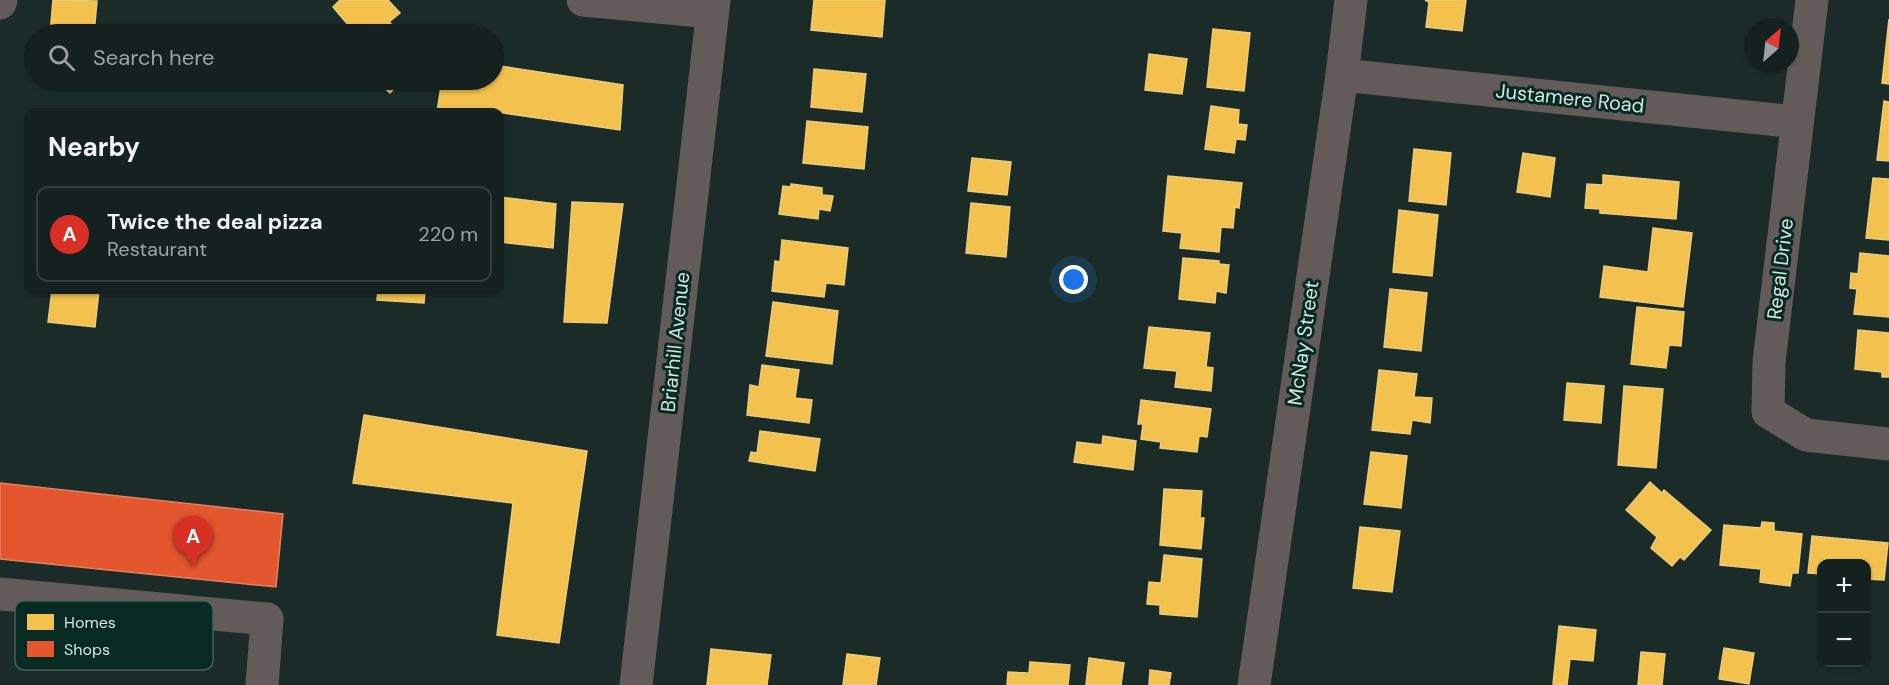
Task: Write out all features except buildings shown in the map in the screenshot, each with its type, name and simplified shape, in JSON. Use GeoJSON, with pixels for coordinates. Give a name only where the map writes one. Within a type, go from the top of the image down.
{"type":"FeatureCollection","features":[{"type":"Feature","properties":{"kind":"street"},"geometry":{"type":"LineString","coordinates":[[583,0],[713,6]]}},
{"type":"Feature","properties":{"kind":"street","name":"McNay Street"},"geometry":{"type":"LineString","coordinates":[[1254,685],[1351,0]]}},
{"type":"Feature","properties":{"kind":"street","name":"Regal Drive"},"geometry":{"type":"LineString","coordinates":[[1812,0],[1769,362],[1768,412],[1806,435],[1889,444]]}},
{"type":"Feature","properties":{"kind":"street","name":"Briarhill Avenue"},"geometry":{"type":"LineString","coordinates":[[636,685],[713,6]]}},
{"type":"Feature","properties":{"kind":"street","name":"Justamere Road"},"geometry":{"type":"LineString","coordinates":[[1342,75],[1797,122]]}},
{"type":"Feature","properties":{"kind":"street"},"geometry":{"type":"LineString","coordinates":[[0,594],[75,601]]}},
{"type":"Feature","properties":{"kind":"street"},"geometry":{"type":"LineString","coordinates":[[213,614],[267,619],[262,685]]}},
{"type":"Feature","properties":{"kind":"place","name":"Twice the deal pizza"},"geometry":{"type":"Point","coordinates":[193,566]}}]}
